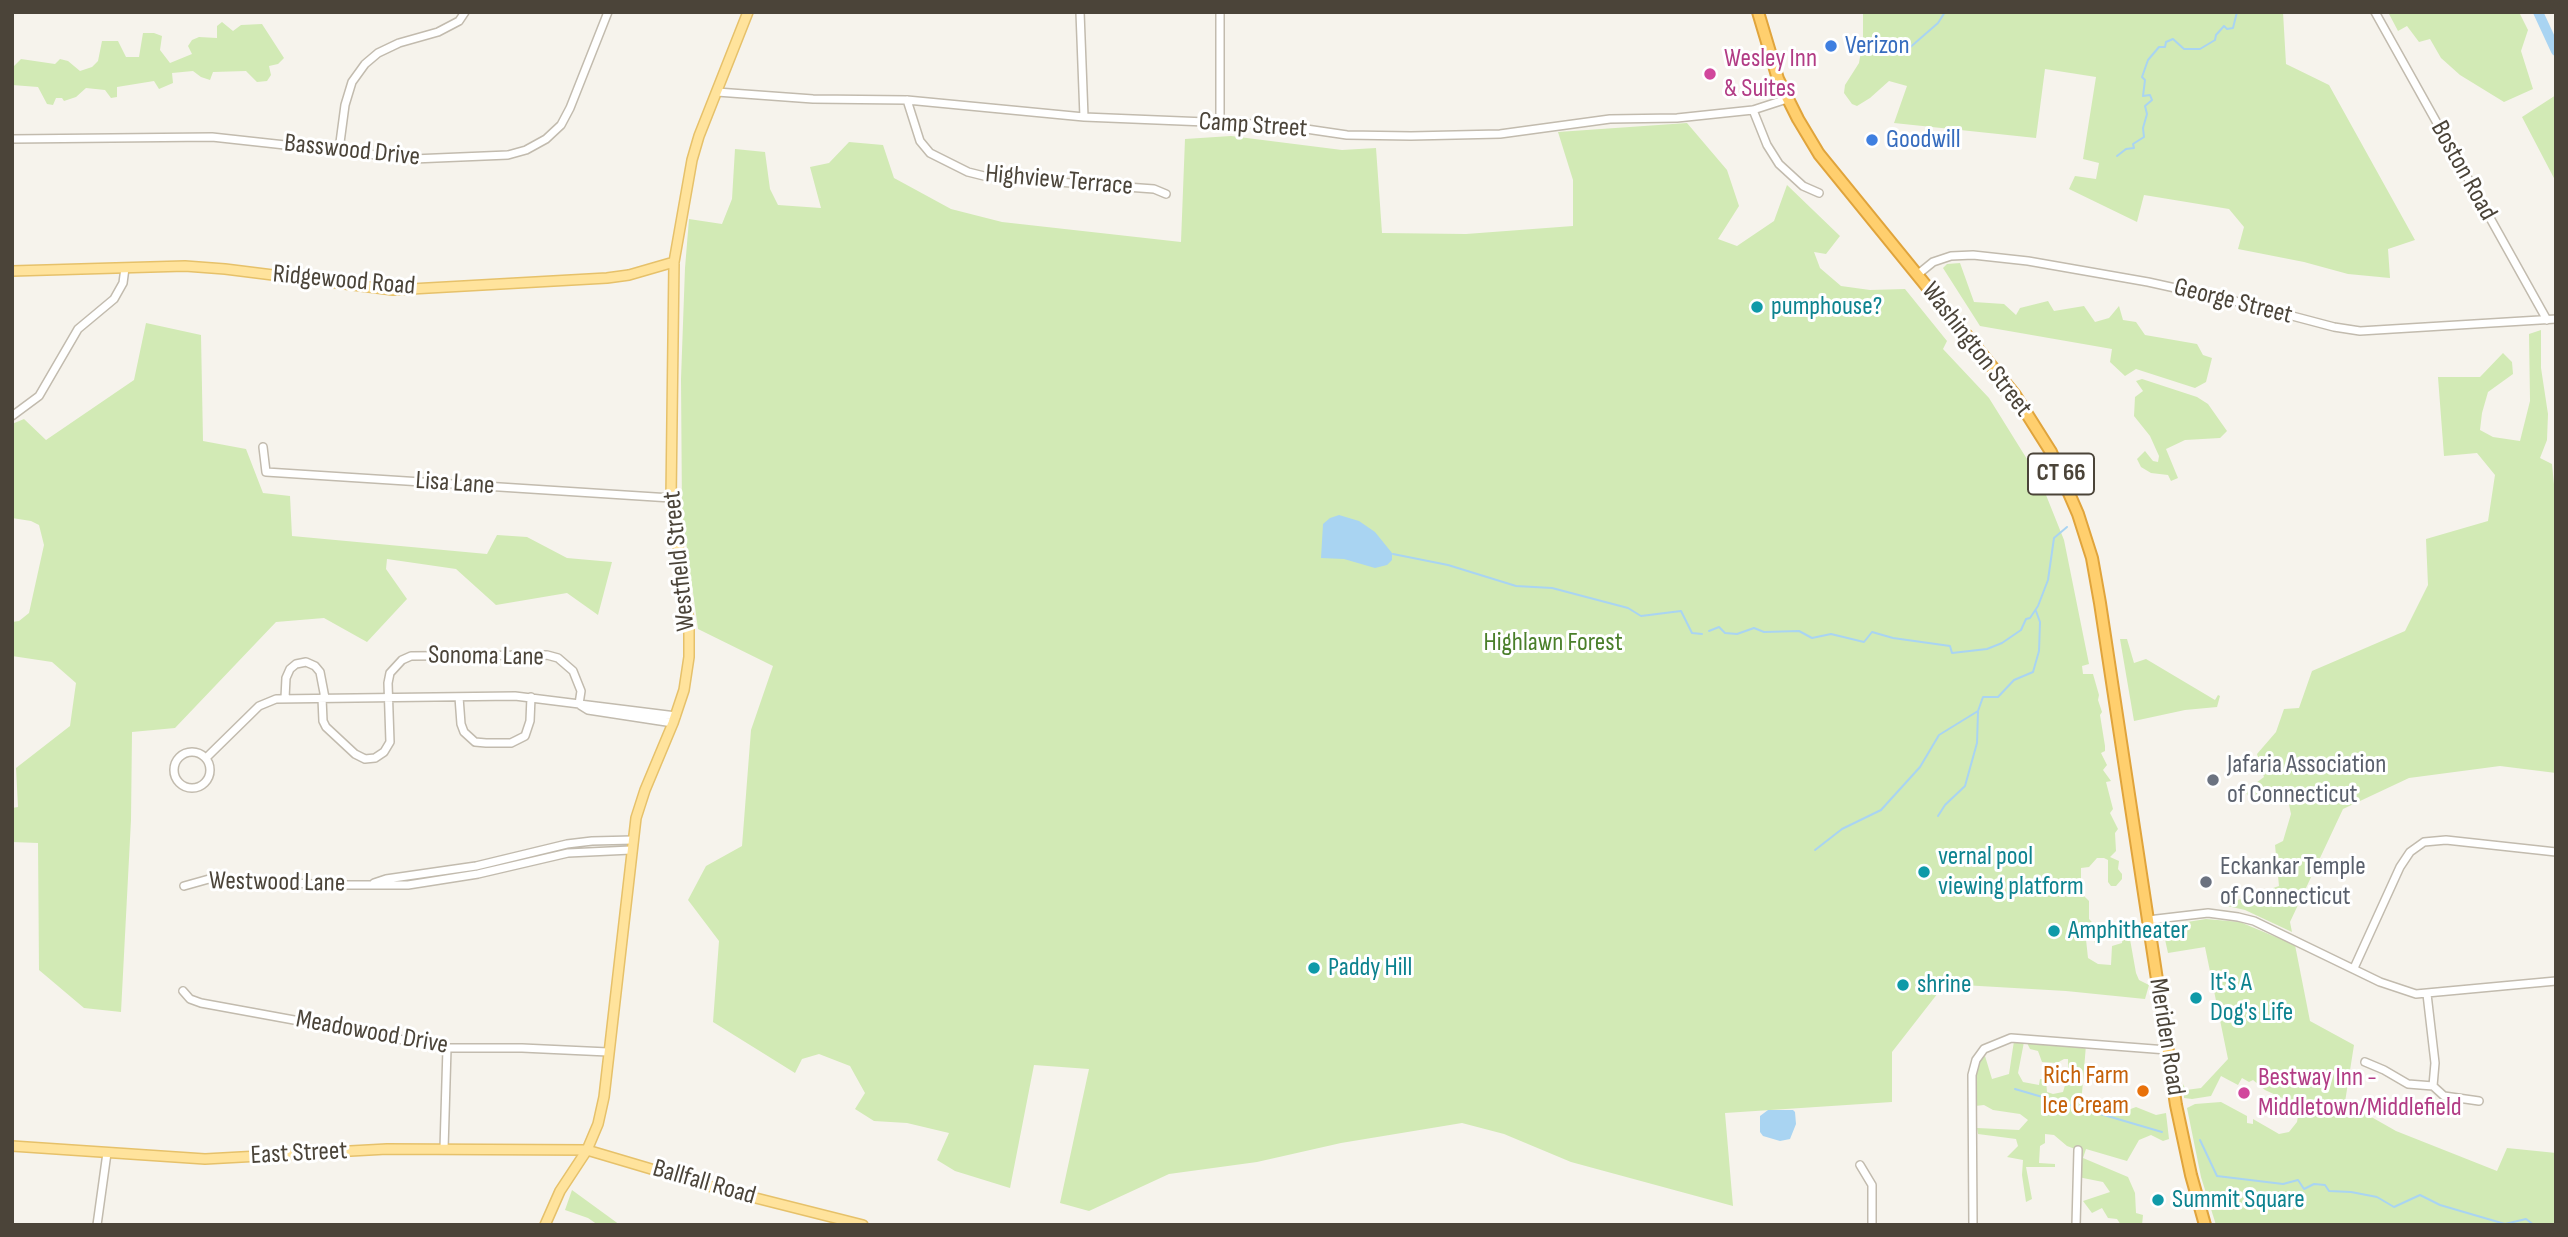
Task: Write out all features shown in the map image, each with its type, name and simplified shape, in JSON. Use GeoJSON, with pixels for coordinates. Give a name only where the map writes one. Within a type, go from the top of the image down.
{"type":"FeatureCollection","features":[{"type":"Feature","properties":{"kind":"highway","name":"Washington Street"},"geometry":{"type":"LineString","coordinates":[[1758,12],[1772,63],[1787,99],[1819,154],[2027,413],[2051,452],[2070,493],[2096,580],[2130,805]]}},
{"type":"Feature","properties":{"kind":"highway","name":"Meriden Road"},"geometry":{"type":"LineString","coordinates":[[2130,805],[2185,1153],[2205,1225]]}},
{"type":"Feature","properties":{"kind":"main road","name":"Westfield Street"},"geometry":{"type":"LineString","coordinates":[[545,1225],[560,1191],[587,1150],[598,1124],[604,1097],[632,839],[645,790],[675,720],[684,690],[689,657],[689,621],[671,498],[674,262],[692,160],[748,12]]}},
{"type":"Feature","properties":{"kind":"main road","name":"Ridgewood Road"},"geometry":{"type":"LineString","coordinates":[[12,271],[184,266],[225,268],[393,290],[607,278],[629,275],[674,262]]}},
{"type":"Feature","properties":{"kind":"main road","name":"East Street"},"geometry":{"type":"LineString","coordinates":[[12,1146],[205,1159],[357,1150],[587,1150]]}},
{"type":"Feature","properties":{"kind":"main road","name":"Ballfall Road"},"geometry":{"type":"LineString","coordinates":[[587,1150],[863,1225]]}},
{"type":"Feature","properties":{"kind":"street"},"geometry":{"type":"LineString","coordinates":[[340,150],[345,105],[352,82],[365,64],[378,53],[399,43],[438,32],[459,21],[465,12]]}},
{"type":"Feature","properties":{"kind":"street","name":"Basswood Drive"},"geometry":{"type":"LineString","coordinates":[[12,139],[212,137],[435,159],[508,155],[526,150],[546,139],[561,125],[608,12]]}},
{"type":"Feature","properties":{"kind":"street"},"geometry":{"type":"LineString","coordinates":[[1080,12],[1084,117]]}},
{"type":"Feature","properties":{"kind":"street"},"geometry":{"type":"LineString","coordinates":[[1220,12],[1220,122]]}},
{"type":"Feature","properties":{"kind":"street","name":"Boston Road"},"geometry":{"type":"LineString","coordinates":[[2375,12],[2546,320]]}},
{"type":"Feature","properties":{"kind":"street","name":"Camp Street"},"geometry":{"type":"LineString","coordinates":[[717,92],[813,99],[907,100],[1084,117],[1291,127],[1347,135],[1500,134],[1596,120],[1677,118],[1753,110],[1787,99]]}},
{"type":"Feature","properties":{"kind":"street","name":"Highview Terrace"},"geometry":{"type":"LineString","coordinates":[[907,100],[914,126],[925,147],[943,161],[968,173],[988,177],[1154,189],[1166,194]]}},
{"type":"Feature","properties":{"kind":"street"},"geometry":{"type":"LineString","coordinates":[[1753,110],[1767,145],[1779,164],[1803,186],[1819,193]]}},
{"type":"Feature","properties":{"kind":"street","name":"George Street"},"geometry":{"type":"LineString","coordinates":[[1917,275],[1933,262],[1951,256],[2006,258],[2148,282],[2360,331],[2556,321]]}},
{"type":"Feature","properties":{"kind":"street"},"geometry":{"type":"LineString","coordinates":[[12,416],[39,396],[78,329],[114,299],[123,283],[125,268]]}},
{"type":"Feature","properties":{"kind":"street","name":"Lisa Lane"},"geometry":{"type":"LineString","coordinates":[[263,447],[266,472],[671,498]]}},
{"type":"Feature","properties":{"kind":"street","name":"Sonoma Lane"},"geometry":{"type":"LineString","coordinates":[[285,698],[286,678],[290,670],[296,664],[306,662],[315,666],[320,672],[324,698],[323,721],[326,727],[355,754],[365,759],[375,758],[384,752],[390,741],[390,673],[402,660],[411,656],[534,654],[558,659],[573,671],[581,691],[579,704]]}},
{"type":"Feature","properties":{"kind":"street","name":"Sonoma Lane"},"geometry":{"type":"LineString","coordinates":[[459,697],[464,732],[475,742],[486,743],[511,743],[525,736],[530,721],[531,697]]}},
{"type":"Feature","properties":{"kind":"street","name":"Sonoma Lane"},"geometry":{"type":"LineString","coordinates":[[206,758],[259,706],[270,699],[531,697],[579,704],[588,710],[675,720]]}},
{"type":"Feature","properties":{"kind":"street","name":"Sonoma Lane"},"geometry":{"type":"LineString","coordinates":[[196,752],[206,758],[209,775],[202,784],[191,788],[180,783],[174,773],[179,757],[196,752]]}},
{"type":"Feature","properties":{"kind":"street","name":"Westwood Lane"},"geometry":{"type":"LineString","coordinates":[[477,870],[567,844],[632,839]]}},
{"type":"Feature","properties":{"kind":"street"},"geometry":{"type":"LineString","coordinates":[[2354,968],[2400,867],[2410,852],[2424,842],[2446,840],[2556,852]]}},
{"type":"Feature","properties":{"kind":"street"},"geometry":{"type":"LineString","coordinates":[[567,844],[568,853]]}},
{"type":"Feature","properties":{"kind":"street","name":"Westwood Lane"},"geometry":{"type":"LineString","coordinates":[[184,887],[209,880],[408,885],[568,853],[631,850]]}},
{"type":"Feature","properties":{"kind":"street"},"geometry":{"type":"LineString","coordinates":[[2148,920],[2208,913],[2254,921],[2405,992],[2427,994],[2556,981]]}},
{"type":"Feature","properties":{"kind":"street","name":"Meadowood Drive"},"geometry":{"type":"LineString","coordinates":[[183,991],[190,999],[201,1003],[447,1048],[608,1052]]}},
{"type":"Feature","properties":{"kind":"street"},"geometry":{"type":"LineString","coordinates":[[2427,994],[2435,1063],[2432,1086]]}},
{"type":"Feature","properties":{"kind":"street"},"geometry":{"type":"LineString","coordinates":[[1973,1225],[1972,1075],[1976,1060],[1984,1049],[2011,1038],[2168,1050]]}},
{"type":"Feature","properties":{"kind":"street"},"geometry":{"type":"LineString","coordinates":[[444,1149],[447,1048]]}},
{"type":"Feature","properties":{"kind":"street"},"geometry":{"type":"LineString","coordinates":[[2365,1062],[2408,1084],[2432,1086],[2444,1096],[2479,1101]]}},
{"type":"Feature","properties":{"kind":"street"},"geometry":{"type":"LineString","coordinates":[[2076,1225],[2078,1150]]}},
{"type":"Feature","properties":{"kind":"street"},"geometry":{"type":"LineString","coordinates":[[97,1225],[107,1153]]}},
{"type":"Feature","properties":{"kind":"street"},"geometry":{"type":"LineString","coordinates":[[1860,1165],[1872,1185],[1872,1225]]}},
{"type":"Feature","properties":{"kind":"green space"},"geometry":{"type":"Polygon","coordinates":[[[1863,12],[2283,12],[2286,64],[2329,85],[2415,240],[2388,249],[2390,278],[2348,274],[2238,249],[2244,227],[2229,209],[2144,195],[2137,222],[2069,189],[2075,176],[2096,179],[2099,163],[2083,159],[2096,77],[2045,69],[2036,138],[1894,123],[1907,86],[1889,81],[1857,106],[1852,104],[1844,93],[1845,85],[1859,63],[1863,39],[1863,12]]]}},
{"type":"Feature","properties":{"kind":"green space"},"geometry":{"type":"Polygon","coordinates":[[[2388,12],[2519,12],[2528,30],[2521,51],[2533,89],[2504,102],[2460,75],[2441,58],[2430,39],[2419,42],[2407,26],[2398,31],[2388,12]]]}},
{"type":"Feature","properties":{"kind":"green space"},"geometry":{"type":"Polygon","coordinates":[[[222,22],[233,31],[241,25],[262,24],[284,58],[278,64],[269,66],[271,75],[267,81],[257,82],[246,71],[213,72],[210,80],[193,71],[172,73],[173,83],[159,89],[154,81],[117,87],[117,97],[111,98],[105,90],[86,88],[76,97],[64,101],[62,98],[56,98],[53,105],[47,104],[38,87],[12,85],[14,66],[21,59],[55,64],[60,59],[68,61],[80,71],[92,67],[98,61],[102,41],[118,41],[126,57],[139,57],[143,33],[162,36],[160,50],[170,63],[192,54],[188,46],[192,40],[199,37],[217,38],[217,26],[222,22]]]}},
{"type":"Feature","properties":{"kind":"green space"},"geometry":{"type":"Polygon","coordinates":[[[2556,95],[2556,182],[2522,117],[2556,95]]]}},
{"type":"Feature","properties":{"kind":"green space","name":"Highlawn Forest"},"geometry":{"type":"Polygon","coordinates":[[[1687,123],[1727,170],[1739,206],[1718,239],[1737,246],[1774,221],[1787,185],[1840,236],[1826,254],[1814,252],[1820,268],[1841,286],[1870,290],[1905,289],[1947,341],[1943,349],[1989,398],[2040,480],[2064,540],[2089,664],[2082,666],[2083,674],[2093,674],[2099,695],[2105,746],[2105,751],[2101,753],[2107,765],[2103,770],[2111,781],[2106,782],[2113,809],[2110,813],[2118,829],[2115,833],[2116,851],[2110,857],[2119,861],[2118,869],[2122,874],[2122,879],[2116,886],[2111,886],[2108,882],[2108,860],[2097,858],[2089,867],[2081,868],[2081,893],[2089,901],[2089,919],[2104,935],[2102,942],[2095,944],[2091,931],[2085,930],[2088,958],[2098,964],[2111,965],[2112,946],[2122,943],[2124,927],[2128,928],[2136,973],[2139,980],[2149,985],[2145,999],[1945,984],[1892,1052],[1892,1102],[1725,1113],[1733,1206],[1571,1162],[1504,1134],[1462,1123],[1341,1143],[1257,1162],[1169,1174],[1089,1211],[1060,1203],[1089,1069],[1034,1065],[1010,1188],[955,1171],[937,1160],[949,1133],[907,1123],[874,1121],[855,1109],[865,1093],[850,1066],[819,1054],[802,1059],[795,1073],[713,1022],[719,941],[688,900],[706,866],[742,846],[751,730],[773,666],[698,629],[682,512],[681,379],[689,219],[722,224],[732,199],[735,149],[765,152],[770,189],[778,205],[821,208],[810,167],[829,163],[849,142],[883,145],[894,178],[951,209],[1002,222],[1181,242],[1185,139],[1231,136],[1342,150],[1376,148],[1382,233],[1466,234],[1573,226],[1573,180],[1558,132],[1687,123]]]}},
{"type":"Feature","properties":{"kind":"green space"},"geometry":{"type":"Polygon","coordinates":[[[1960,263],[1974,302],[2004,304],[2016,315],[2020,308],[2048,301],[2054,311],[2084,306],[2095,322],[2109,318],[2119,306],[2123,320],[2136,322],[2145,335],[2197,344],[2203,355],[2212,358],[2206,382],[2195,388],[2136,369],[2125,376],[2110,362],[2112,349],[1980,326],[1943,268],[1947,264],[1960,263]]]}},
{"type":"Feature","properties":{"kind":"green space"},"geometry":{"type":"Polygon","coordinates":[[[146,323],[201,335],[203,441],[246,449],[263,493],[290,496],[292,536],[487,554],[497,535],[527,537],[567,558],[612,562],[598,615],[567,593],[496,605],[456,569],[387,559],[386,569],[407,599],[367,642],[324,618],[276,622],[175,728],[132,732],[131,820],[121,1012],[84,1008],[39,970],[38,843],[12,842],[12,808],[18,807],[16,768],[70,726],[76,683],[52,662],[12,656],[12,622],[19,621],[29,613],[44,545],[39,525],[12,518],[12,424],[24,419],[46,440],[134,380],[146,323]]]}},
{"type":"Feature","properties":{"kind":"green space"},"geometry":{"type":"Polygon","coordinates":[[[2541,330],[2541,368],[2548,414],[2547,440],[2540,458],[2552,464],[2556,505],[2556,773],[2500,766],[2409,778],[2343,809],[2290,922],[2292,932],[2245,910],[2223,905],[2279,886],[2275,845],[2283,841],[2291,814],[2287,795],[2270,801],[2265,795],[2250,799],[2245,791],[2264,777],[2257,754],[2276,732],[2284,709],[2299,708],[2312,671],[2405,631],[2428,585],[2426,539],[2488,521],[2495,475],[2477,453],[2444,456],[2438,377],[2480,377],[2503,353],[2512,362],[2513,374],[2488,392],[2480,430],[2493,437],[2520,441],[2530,401],[2529,334],[2541,330]]]}},
{"type":"Feature","properties":{"kind":"green space"},"geometry":{"type":"Polygon","coordinates":[[[2142,379],[2197,397],[2208,404],[2227,431],[2220,438],[2185,440],[2166,449],[2178,478],[2171,481],[2168,475],[2151,473],[2141,467],[2137,459],[2145,451],[2153,461],[2158,462],[2159,456],[2150,436],[2134,416],[2135,397],[2143,391],[2136,381],[2142,379]]]}},
{"type":"Feature","properties":{"kind":"green space"},"geometry":{"type":"Polygon","coordinates":[[[2120,639],[2127,639],[2134,663],[2146,659],[2215,700],[2220,696],[2217,707],[2185,710],[2134,721],[2120,639]]]}},
{"type":"Feature","properties":{"kind":"green space"},"geometry":{"type":"Polygon","coordinates":[[[2206,919],[2240,922],[2295,945],[2310,1021],[2354,1045],[2345,1102],[2396,1131],[2497,1171],[2507,1148],[2556,1153],[2556,1225],[2216,1225],[2201,1177],[2187,1108],[2195,1104],[2221,1102],[2247,1116],[2247,1123],[2253,1124],[2253,1119],[2279,1134],[2289,1132],[2297,1122],[2299,1110],[2293,1103],[2265,1090],[2253,1080],[2249,1082],[2242,1078],[2238,1085],[2221,1076],[2211,1096],[2184,1098],[2183,1084],[2186,1090],[2201,1088],[2228,1059],[2205,947],[2168,953],[2162,926],[2206,919]]]}},
{"type":"Feature","properties":{"kind":"green space"},"geometry":{"type":"Polygon","coordinates":[[[2014,1041],[2024,1042],[2018,1073],[2023,1082],[2039,1085],[2040,1079],[2046,1079],[2047,1092],[2053,1094],[2063,1092],[2068,1075],[2068,1059],[2057,1063],[2042,1062],[2038,1051],[2030,1049],[2026,1041],[2086,1045],[2081,1105],[2102,1107],[2112,1102],[2119,1109],[2136,1107],[2156,1115],[2166,1113],[2169,1139],[2163,1141],[2151,1135],[2139,1140],[2127,1161],[2086,1149],[2083,1158],[2128,1177],[2135,1193],[2136,1213],[2143,1215],[2142,1225],[2121,1225],[2117,1219],[2108,1218],[2102,1208],[2092,1213],[2083,1201],[2110,1192],[2103,1182],[2078,1177],[2078,1150],[2067,1146],[2054,1135],[2045,1134],[2045,1143],[2040,1146],[2039,1163],[2055,1164],[2055,1167],[2026,1167],[2032,1199],[2026,1202],[2023,1160],[2007,1157],[2018,1146],[2016,1139],[1978,1134],[1977,1128],[2019,1130],[2028,1120],[2020,1114],[1993,1110],[1984,1105],[1975,1106],[1976,1072],[1980,1060],[1985,1056],[1992,1079],[2009,1074],[2014,1041]]]}},
{"type":"Feature","properties":{"kind":"green space"},"geometry":{"type":"Polygon","coordinates":[[[572,1190],[620,1225],[598,1225],[588,1218],[565,1210],[572,1190]]]}},
{"type":"Feature","properties":{"kind":"water"},"geometry":{"type":"Polygon","coordinates":[[[1339,515],[1359,521],[1375,532],[1392,553],[1392,560],[1387,565],[1375,568],[1344,559],[1321,558],[1323,524],[1339,515]]]}},
{"type":"Feature","properties":{"kind":"water"},"geometry":{"type":"Polygon","coordinates":[[[1768,1110],[1795,1112],[1796,1124],[1790,1139],[1780,1141],[1763,1136],[1760,1132],[1760,1116],[1768,1110]]]}},
{"type":"Feature","properties":{"kind":"waterway"},"geometry":{"type":"LineString","coordinates":[[1907,50],[1938,23],[1945,12]]}},
{"type":"Feature","properties":{"kind":"waterway"},"geometry":{"type":"LineString","coordinates":[[2117,156],[2126,149],[2134,148],[2133,144],[2144,137],[2143,128],[2147,114],[2145,106],[2152,100],[2150,95],[2143,96],[2145,80],[2142,77],[2148,60],[2159,47],[2165,47],[2166,42],[2173,39],[2184,49],[2200,49],[2215,40],[2224,26],[2227,29],[2233,28],[2237,12]]}},
{"type":"Feature","properties":{"kind":"waterway"},"geometry":{"type":"LineString","coordinates":[[2538,12],[2556,51]]}},
{"type":"Feature","properties":{"kind":"waterway"},"geometry":{"type":"LineString","coordinates":[[1709,631],[1719,627],[1725,633],[1737,634],[1754,628],[1764,632],[1799,631],[1812,638],[1831,634],[1864,642],[1872,632],[1893,638],[1950,646],[1952,653],[1987,649],[2021,630],[2026,619],[2030,618],[2038,606],[2048,580],[2054,538],[2067,527]]}},
{"type":"Feature","properties":{"kind":"waterway"},"geometry":{"type":"LineString","coordinates":[[1393,554],[1448,565],[1516,586],[1552,588],[1628,608],[1641,616],[1681,611],[1692,633],[1702,634]]}},
{"type":"Feature","properties":{"kind":"waterway"},"geometry":{"type":"LineString","coordinates":[[1815,850],[1842,829],[1881,810],[1920,767],[1939,735],[1978,711],[1983,697],[1998,697],[2014,680],[2033,672],[2039,651],[2040,622],[2036,611]]}},
{"type":"Feature","properties":{"kind":"waterway"},"geometry":{"type":"LineString","coordinates":[[1938,816],[1945,805],[1965,786],[1977,743],[1978,712]]}},
{"type":"Feature","properties":{"kind":"waterway"},"geometry":{"type":"LineString","coordinates":[[2015,1089],[2162,1132]]}},
{"type":"Feature","properties":{"kind":"waterway"},"geometry":{"type":"LineString","coordinates":[[2200,1140],[2217,1176],[2283,1184],[2298,1180],[2304,1189],[2314,1184],[2325,1185],[2329,1191],[2377,1197],[2394,1207],[2420,1195],[2440,1205],[2505,1224],[2526,1219],[2534,1225]]}},
{"type":"Feature","properties":{"kind":"place","name":"Verizon"},"geometry":{"type":"Point","coordinates":[1831,46]}},
{"type":"Feature","properties":{"kind":"place","name":"Wesley Inn & Suites"},"geometry":{"type":"Point","coordinates":[1710,74]}},
{"type":"Feature","properties":{"kind":"place","name":"Goodwill"},"geometry":{"type":"Point","coordinates":[1872,140]}},
{"type":"Feature","properties":{"kind":"place","name":"pumphouse?"},"geometry":{"type":"Point","coordinates":[1757,307]}},
{"type":"Feature","properties":{"kind":"place","name":"Jafaria Association of Connecticut"},"geometry":{"type":"Point","coordinates":[2213,780]}},
{"type":"Feature","properties":{"kind":"place","name":"vernal pool viewing platform"},"geometry":{"type":"Point","coordinates":[1924,872]}},
{"type":"Feature","properties":{"kind":"place","name":"Eckankar Temple of Connecticut"},"geometry":{"type":"Point","coordinates":[2206,882]}},
{"type":"Feature","properties":{"kind":"place","name":"Amphitheater"},"geometry":{"type":"Point","coordinates":[2054,931]}},
{"type":"Feature","properties":{"kind":"place","name":"Paddy Hill"},"geometry":{"type":"Point","coordinates":[1314,968]}},
{"type":"Feature","properties":{"kind":"place","name":"shrine"},"geometry":{"type":"Point","coordinates":[1903,985]}},
{"type":"Feature","properties":{"kind":"place","name":"It's A Dog's Life"},"geometry":{"type":"Point","coordinates":[2196,998]}},
{"type":"Feature","properties":{"kind":"place","name":"Rich Farm Ice Cream"},"geometry":{"type":"Point","coordinates":[2143,1091]}},
{"type":"Feature","properties":{"kind":"place","name":"Bestway Inn - Middletown/Middlefield"},"geometry":{"type":"Point","coordinates":[2244,1093]}},
{"type":"Feature","properties":{"kind":"place","name":"Summit Square"},"geometry":{"type":"Point","coordinates":[2158,1200]}}]}
